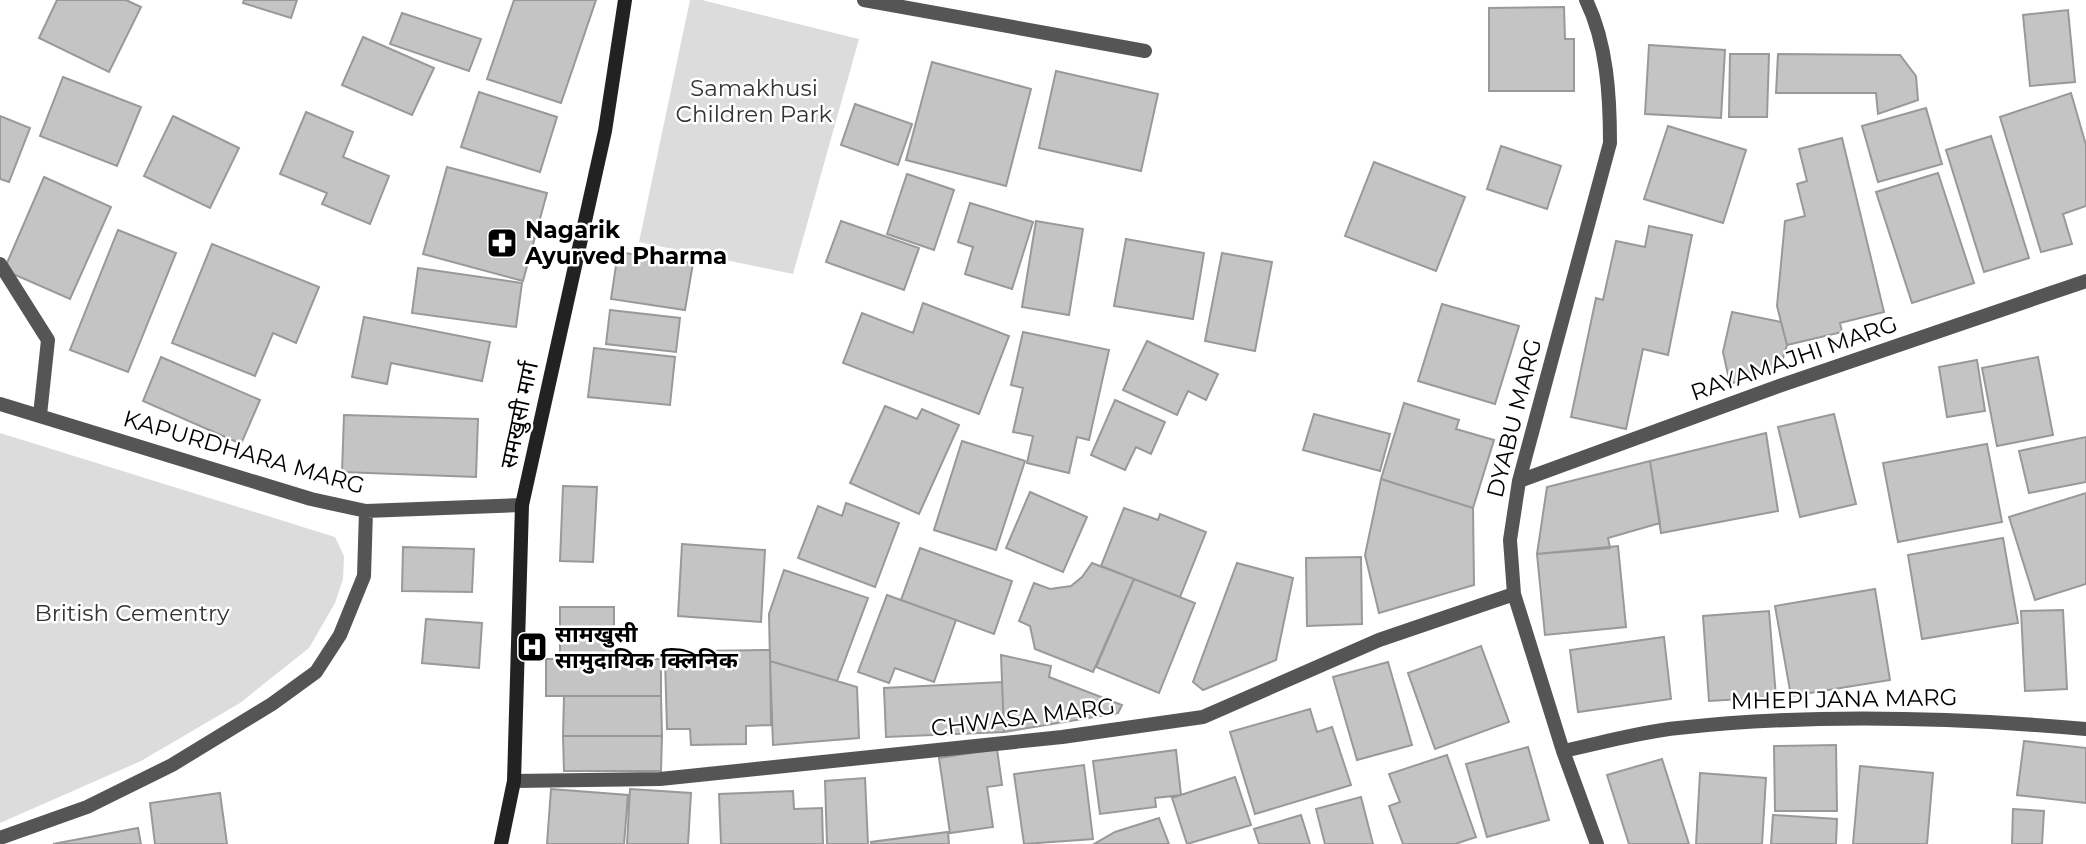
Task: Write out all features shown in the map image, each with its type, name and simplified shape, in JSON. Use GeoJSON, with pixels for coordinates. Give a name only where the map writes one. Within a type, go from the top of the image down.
{"type":"FeatureCollection","features":[{"type":"Feature","properties":{"kind":"main road","name":"समखुसी मार्ग"},"geometry":{"type":"LineString","coordinates":[[501,844],[514,781],[522,505],[605,131],[625,0]]}},
{"type":"Feature","properties":{"kind":"street"},"geometry":{"type":"LineString","coordinates":[[864,0],[1145,51]]}},
{"type":"Feature","properties":{"kind":"street","name":"DYABU MARG"},"geometry":{"type":"LineString","coordinates":[[1586,0],[1604,64],[1610,99],[1611,143],[1519,481],[1510,540],[1514,594],[1563,751],[1597,844]]}},
{"type":"Feature","properties":{"kind":"street"},"geometry":{"type":"LineString","coordinates":[[0,264],[48,340],[40,415]]}},
{"type":"Feature","properties":{"kind":"street","name":"RAYAMAJHI MARG"},"geometry":{"type":"LineString","coordinates":[[1519,481],[1779,386],[2086,281]]}},
{"type":"Feature","properties":{"kind":"street","name":"KAPURDHARA MARG"},"geometry":{"type":"LineString","coordinates":[[0,404],[311,499],[366,511],[522,505]]}},
{"type":"Feature","properties":{"kind":"street"},"geometry":{"type":"LineString","coordinates":[[0,838],[87,807],[172,765],[272,704],[316,671],[340,635],[364,576],[366,511]]}},
{"type":"Feature","properties":{"kind":"street","name":"CHWASA MARG"},"geometry":{"type":"LineString","coordinates":[[514,781],[660,779],[1062,737],[1203,717],[1379,640],[1514,594]]}},
{"type":"Feature","properties":{"kind":"street","name":"MHEPI JANA MARG"},"geometry":{"type":"LineString","coordinates":[[1563,751],[1675,728],[1787,718],[1973,719],[2086,729]]}},
{"type":"Feature","properties":{"kind":"green space","name":"Samakhusi Children Park"},"geometry":{"type":"Polygon","coordinates":[[[690,0],[702,0],[859,39],[793,274],[639,242],[690,0]]]}},
{"type":"Feature","properties":{"kind":"green space","name":"British Cementry"},"geometry":{"type":"Polygon","coordinates":[[[0,433],[335,537],[344,556],[343,579],[335,603],[309,648],[240,703],[141,761],[0,823],[0,433]]]}},
{"type":"Feature","properties":{"kind":"building"},"geometry":{"type":"Polygon","coordinates":[[[57,0],[126,0],[141,7],[109,72],[39,38],[57,0]]]}},
{"type":"Feature","properties":{"kind":"building"},"geometry":{"type":"Polygon","coordinates":[[[244,0],[297,0],[291,18],[243,3],[244,0]]]}},
{"type":"Feature","properties":{"kind":"building"},"geometry":{"type":"Polygon","coordinates":[[[514,0],[596,0],[561,103],[487,79],[514,0]]]}},
{"type":"Feature","properties":{"kind":"building"},"geometry":{"type":"Polygon","coordinates":[[[1564,7],[1565,39],[1574,39],[1574,91],[1489,91],[1489,8],[1564,7]]]}},
{"type":"Feature","properties":{"kind":"building"},"geometry":{"type":"Polygon","coordinates":[[[2068,10],[2075,82],[2030,86],[2023,15],[2068,10]]]}},
{"type":"Feature","properties":{"kind":"building"},"geometry":{"type":"Polygon","coordinates":[[[402,13],[481,39],[469,71],[390,44],[402,13]]]}},
{"type":"Feature","properties":{"kind":"building"},"geometry":{"type":"Polygon","coordinates":[[[363,37],[434,68],[412,115],[342,85],[363,37]]]}},
{"type":"Feature","properties":{"kind":"building"},"geometry":{"type":"Polygon","coordinates":[[[1649,45],[1725,50],[1721,118],[1645,114],[1649,45]]]}},
{"type":"Feature","properties":{"kind":"building"},"geometry":{"type":"Polygon","coordinates":[[[1730,54],[1769,54],[1767,117],[1729,117],[1730,54]]]}},
{"type":"Feature","properties":{"kind":"building"},"geometry":{"type":"Polygon","coordinates":[[[1778,54],[1900,55],[1916,76],[1918,100],[1878,114],[1876,93],[1776,93],[1778,54]]]}},
{"type":"Feature","properties":{"kind":"building"},"geometry":{"type":"Polygon","coordinates":[[[932,62],[1031,89],[1006,186],[906,160],[932,62]]]}},
{"type":"Feature","properties":{"kind":"building"},"geometry":{"type":"Polygon","coordinates":[[[1056,71],[1158,94],[1141,171],[1039,148],[1056,71]]]}},
{"type":"Feature","properties":{"kind":"building"},"geometry":{"type":"Polygon","coordinates":[[[63,77],[141,107],[117,166],[40,136],[63,77]]]}},
{"type":"Feature","properties":{"kind":"building"},"geometry":{"type":"Polygon","coordinates":[[[479,92],[557,117],[540,172],[461,147],[479,92]]]}},
{"type":"Feature","properties":{"kind":"building"},"geometry":{"type":"Polygon","coordinates":[[[2071,93],[2086,145],[2086,206],[2063,214],[2072,244],[2041,252],[2000,117],[2071,93]]]}},
{"type":"Feature","properties":{"kind":"building"},"geometry":{"type":"Polygon","coordinates":[[[855,104],[912,124],[898,165],[841,145],[855,104]]]}},
{"type":"Feature","properties":{"kind":"building"},"geometry":{"type":"Polygon","coordinates":[[[1926,108],[1942,164],[1878,182],[1862,126],[1926,108]]]}},
{"type":"Feature","properties":{"kind":"building"},"geometry":{"type":"Polygon","coordinates":[[[306,112],[353,132],[343,157],[389,176],[370,224],[322,204],[327,193],[280,174],[306,112]]]}},
{"type":"Feature","properties":{"kind":"building"},"geometry":{"type":"Polygon","coordinates":[[[0,116],[30,128],[9,182],[0,179],[0,116]]]}},
{"type":"Feature","properties":{"kind":"building"},"geometry":{"type":"Polygon","coordinates":[[[173,116],[239,148],[210,208],[144,176],[173,116]]]}},
{"type":"Feature","properties":{"kind":"building"},"geometry":{"type":"Polygon","coordinates":[[[1668,126],[1746,150],[1723,223],[1644,199],[1668,126]]]}},
{"type":"Feature","properties":{"kind":"building"},"geometry":{"type":"Polygon","coordinates":[[[1991,136],[2029,258],[1984,272],[1946,150],[1991,136]]]}},
{"type":"Feature","properties":{"kind":"building"},"geometry":{"type":"Polygon","coordinates":[[[1842,138],[1884,312],[1840,323],[1842,332],[1787,345],[1777,306],[1785,221],[1805,216],[1797,184],[1807,181],[1799,149],[1842,138]]]}},
{"type":"Feature","properties":{"kind":"building"},"geometry":{"type":"Polygon","coordinates":[[[1501,146],[1561,166],[1547,209],[1487,189],[1501,146]]]}},
{"type":"Feature","properties":{"kind":"building"},"geometry":{"type":"Polygon","coordinates":[[[1374,162],[1465,197],[1436,271],[1345,236],[1374,162]]]}},
{"type":"Feature","properties":{"kind":"building"},"geometry":{"type":"Polygon","coordinates":[[[447,167],[547,193],[523,281],[423,254],[447,167]]]}},
{"type":"Feature","properties":{"kind":"building"},"geometry":{"type":"Polygon","coordinates":[[[1938,173],[1974,283],[1912,303],[1876,192],[1938,173]]]}},
{"type":"Feature","properties":{"kind":"building"},"geometry":{"type":"Polygon","coordinates":[[[907,174],[954,190],[934,250],[887,234],[907,174]]]}},
{"type":"Feature","properties":{"kind":"building"},"geometry":{"type":"Polygon","coordinates":[[[44,177],[111,207],[70,299],[4,270],[44,177]]]}},
{"type":"Feature","properties":{"kind":"building"},"geometry":{"type":"Polygon","coordinates":[[[970,203],[1033,222],[1012,289],[965,274],[973,247],[958,242],[970,203]]]}},
{"type":"Feature","properties":{"kind":"building"},"geometry":{"type":"Polygon","coordinates":[[[841,221],[919,248],[904,290],[826,262],[841,221]]]}},
{"type":"Feature","properties":{"kind":"building"},"geometry":{"type":"Polygon","coordinates":[[[1036,221],[1083,229],[1069,315],[1022,307],[1036,221]]]}},
{"type":"Feature","properties":{"kind":"building"},"geometry":{"type":"Polygon","coordinates":[[[1649,226],[1692,235],[1668,355],[1643,349],[1626,429],[1571,417],[1596,298],[1603,300],[1616,241],[1645,247],[1649,226]]]}},
{"type":"Feature","properties":{"kind":"building"},"geometry":{"type":"Polygon","coordinates":[[[118,230],[176,253],[128,372],[70,350],[118,230]]]}},
{"type":"Feature","properties":{"kind":"building"},"geometry":{"type":"Polygon","coordinates":[[[1126,239],[1204,253],[1193,319],[1114,306],[1126,239]]]}},
{"type":"Feature","properties":{"kind":"building"},"geometry":{"type":"Polygon","coordinates":[[[212,244],[319,287],[296,343],[273,333],[255,376],[172,343],[212,244]]]}},
{"type":"Feature","properties":{"kind":"building"},"geometry":{"type":"Polygon","coordinates":[[[618,252],[693,263],[685,310],[611,299],[618,252]]]}},
{"type":"Feature","properties":{"kind":"building"},"geometry":{"type":"Polygon","coordinates":[[[1222,253],[1272,262],[1255,351],[1205,341],[1222,253]]]}},
{"type":"Feature","properties":{"kind":"building"},"geometry":{"type":"Polygon","coordinates":[[[418,268],[522,283],[516,327],[412,313],[418,268]]]}},
{"type":"Feature","properties":{"kind":"building"},"geometry":{"type":"Polygon","coordinates":[[[923,303],[1009,336],[979,414],[843,363],[862,313],[913,333],[923,303]]]}},
{"type":"Feature","properties":{"kind":"building"},"geometry":{"type":"Polygon","coordinates":[[[1442,304],[1519,326],[1495,404],[1418,381],[1442,304]]]}},
{"type":"Feature","properties":{"kind":"building"},"geometry":{"type":"Polygon","coordinates":[[[610,310],[680,318],[676,352],[606,344],[610,310]]]}},
{"type":"Feature","properties":{"kind":"building"},"geometry":{"type":"Polygon","coordinates":[[[1732,312],[1781,322],[1787,345],[1780,368],[1730,384],[1723,352],[1732,312]]]}},
{"type":"Feature","properties":{"kind":"building"},"geometry":{"type":"Polygon","coordinates":[[[364,317],[490,342],[482,381],[391,363],[387,384],[352,377],[364,317]]]}},
{"type":"Feature","properties":{"kind":"building"},"geometry":{"type":"Polygon","coordinates":[[[1023,332],[1109,350],[1089,440],[1077,437],[1069,473],[1027,463],[1033,436],[1013,432],[1023,388],[1011,385],[1023,332]]]}},
{"type":"Feature","properties":{"kind":"building"},"geometry":{"type":"Polygon","coordinates":[[[1147,341],[1218,374],[1206,400],[1188,391],[1177,415],[1123,390],[1147,341]]]}},
{"type":"Feature","properties":{"kind":"building"},"geometry":{"type":"Polygon","coordinates":[[[594,348],[675,357],[670,405],[588,397],[594,348]]]}},
{"type":"Feature","properties":{"kind":"building"},"geometry":{"type":"Polygon","coordinates":[[[161,357],[260,400],[241,444],[143,401],[161,357]]]}},
{"type":"Feature","properties":{"kind":"building"},"geometry":{"type":"Polygon","coordinates":[[[2038,357],[2053,435],[1997,446],[1982,368],[2038,357]]]}},
{"type":"Feature","properties":{"kind":"building"},"geometry":{"type":"Polygon","coordinates":[[[1977,360],[1985,411],[1947,417],[1939,367],[1977,360]]]}},
{"type":"Feature","properties":{"kind":"building"},"geometry":{"type":"Polygon","coordinates":[[[1115,400],[1165,422],[1151,454],[1136,447],[1125,470],[1091,455],[1115,400]]]}},
{"type":"Feature","properties":{"kind":"building"},"geometry":{"type":"Polygon","coordinates":[[[1404,403],[1459,420],[1456,429],[1494,440],[1473,508],[1381,479],[1404,403]]]}},
{"type":"Feature","properties":{"kind":"building"},"geometry":{"type":"Polygon","coordinates":[[[885,406],[917,419],[922,409],[959,425],[919,514],[850,483],[885,406]]]}},
{"type":"Feature","properties":{"kind":"building"},"geometry":{"type":"Polygon","coordinates":[[[1314,414],[1390,434],[1380,471],[1303,450],[1314,414]]]}},
{"type":"Feature","properties":{"kind":"building"},"geometry":{"type":"Polygon","coordinates":[[[1834,414],[1856,504],[1800,517],[1778,427],[1834,414]]]}},
{"type":"Feature","properties":{"kind":"building"},"geometry":{"type":"Polygon","coordinates":[[[344,415],[478,419],[476,477],[342,472],[344,415]]]}},
{"type":"Feature","properties":{"kind":"building"},"geometry":{"type":"Polygon","coordinates":[[[1766,433],[1778,511],[1661,533],[1650,461],[1766,433]]]}},
{"type":"Feature","properties":{"kind":"building"},"geometry":{"type":"Polygon","coordinates":[[[2086,437],[2086,482],[2029,493],[2019,451],[2086,437]]]}},
{"type":"Feature","properties":{"kind":"building"},"geometry":{"type":"Polygon","coordinates":[[[962,441],[1025,461],[996,550],[934,530],[962,441]]]}},
{"type":"Feature","properties":{"kind":"building"},"geometry":{"type":"Polygon","coordinates":[[[1987,444],[2002,522],[1898,542],[1883,463],[1987,444]]]}},
{"type":"Feature","properties":{"kind":"building"},"geometry":{"type":"Polygon","coordinates":[[[1650,461],[1660,523],[1608,538],[1610,548],[1537,554],[1547,487],[1650,461]]]}},
{"type":"Feature","properties":{"kind":"building"},"geometry":{"type":"Polygon","coordinates":[[[1381,479],[1473,508],[1474,585],[1379,613],[1365,555],[1381,479]]]}},
{"type":"Feature","properties":{"kind":"building"},"geometry":{"type":"Polygon","coordinates":[[[563,486],[597,487],[593,562],[560,561],[563,486]]]}},
{"type":"Feature","properties":{"kind":"building"},"geometry":{"type":"Polygon","coordinates":[[[1030,492],[1087,517],[1063,572],[1006,548],[1030,492]]]}},
{"type":"Feature","properties":{"kind":"building"},"geometry":{"type":"Polygon","coordinates":[[[2086,493],[2086,584],[2035,600],[2009,517],[2086,493]]]}},
{"type":"Feature","properties":{"kind":"building"},"geometry":{"type":"Polygon","coordinates":[[[846,503],[899,523],[875,587],[798,558],[818,506],[842,516],[846,503]]]}},
{"type":"Feature","properties":{"kind":"building"},"geometry":{"type":"Polygon","coordinates":[[[1124,508],[1158,520],[1160,514],[1206,532],[1180,597],[1101,566],[1124,508]]]}},
{"type":"Feature","properties":{"kind":"building"},"geometry":{"type":"Polygon","coordinates":[[[2003,538],[2018,623],[1922,639],[1908,555],[2003,538]]]}},
{"type":"Feature","properties":{"kind":"building"},"geometry":{"type":"Polygon","coordinates":[[[682,544],[765,550],[761,622],[678,616],[682,544]]]}},
{"type":"Feature","properties":{"kind":"building"},"geometry":{"type":"Polygon","coordinates":[[[1618,546],[1626,627],[1545,635],[1537,554],[1618,546]]]}},
{"type":"Feature","properties":{"kind":"building"},"geometry":{"type":"Polygon","coordinates":[[[403,547],[474,549],[472,592],[402,591],[403,547]]]}},
{"type":"Feature","properties":{"kind":"building"},"geometry":{"type":"Polygon","coordinates":[[[920,548],[1012,581],[994,634],[901,600],[920,548]]]}},
{"type":"Feature","properties":{"kind":"building"},"geometry":{"type":"Polygon","coordinates":[[[1361,557],[1362,624],[1307,626],[1306,558],[1361,557]]]}},
{"type":"Feature","properties":{"kind":"building"},"geometry":{"type":"Polygon","coordinates":[[[1092,563],[1134,579],[1093,672],[1035,649],[1030,626],[1019,621],[1034,583],[1050,589],[1071,586],[1092,563]]]}},
{"type":"Feature","properties":{"kind":"building"},"geometry":{"type":"Polygon","coordinates":[[[1237,563],[1293,578],[1276,660],[1203,690],[1193,682],[1237,563]]]}},
{"type":"Feature","properties":{"kind":"building"},"geometry":{"type":"Polygon","coordinates":[[[784,570],[868,598],[837,681],[770,661],[769,614],[784,570]]]}},
{"type":"Feature","properties":{"kind":"building"},"geometry":{"type":"Polygon","coordinates":[[[1134,579],[1195,603],[1159,693],[1096,667],[1134,579]]]}},
{"type":"Feature","properties":{"kind":"building"},"geometry":{"type":"Polygon","coordinates":[[[1875,589],[1890,680],[1791,696],[1775,606],[1875,589]]]}},
{"type":"Feature","properties":{"kind":"building"},"geometry":{"type":"Polygon","coordinates":[[[887,595],[956,620],[934,682],[895,668],[889,683],[858,672],[887,595]]]}},
{"type":"Feature","properties":{"kind":"building"},"geometry":{"type":"Polygon","coordinates":[[[560,607],[614,607],[614,654],[560,654],[560,607]]]}},
{"type":"Feature","properties":{"kind":"building"},"geometry":{"type":"Polygon","coordinates":[[[2063,610],[2067,689],[2025,691],[2021,611],[2063,610]]]}},
{"type":"Feature","properties":{"kind":"building"},"geometry":{"type":"Polygon","coordinates":[[[1769,611],[1776,697],[1709,701],[1703,616],[1769,611]]]}},
{"type":"Feature","properties":{"kind":"building"},"geometry":{"type":"Polygon","coordinates":[[[426,619],[482,623],[479,668],[422,663],[426,619]]]}},
{"type":"Feature","properties":{"kind":"building"},"geometry":{"type":"Polygon","coordinates":[[[1664,637],[1671,699],[1578,712],[1570,650],[1664,637]]]}},
{"type":"Feature","properties":{"kind":"building"},"geometry":{"type":"Polygon","coordinates":[[[1481,646],[1509,722],[1435,749],[1408,673],[1481,646]]]}},
{"type":"Feature","properties":{"kind":"building"},"geometry":{"type":"Polygon","coordinates":[[[770,650],[771,725],[746,726],[746,744],[691,745],[690,729],[667,729],[665,659],[703,659],[703,651],[770,650]]]}},
{"type":"Feature","properties":{"kind":"building"},"geometry":{"type":"Polygon","coordinates":[[[1001,655],[1051,666],[1049,677],[1122,705],[1118,713],[1004,732],[1001,655]]]}},
{"type":"Feature","properties":{"kind":"building"},"geometry":{"type":"Polygon","coordinates":[[[546,659],[661,659],[661,696],[546,696],[546,659]]]}},
{"type":"Feature","properties":{"kind":"building"},"geometry":{"type":"Polygon","coordinates":[[[770,661],[857,687],[859,738],[773,745],[770,661]]]}},
{"type":"Feature","properties":{"kind":"building"},"geometry":{"type":"Polygon","coordinates":[[[1388,662],[1412,745],[1357,760],[1333,677],[1388,662]]]}},
{"type":"Feature","properties":{"kind":"building"},"geometry":{"type":"Polygon","coordinates":[[[1002,682],[1004,732],[886,737],[884,688],[1002,682]]]}},
{"type":"Feature","properties":{"kind":"building"},"geometry":{"type":"Polygon","coordinates":[[[564,696],[661,696],[662,736],[563,736],[564,696]]]}},
{"type":"Feature","properties":{"kind":"building"},"geometry":{"type":"Polygon","coordinates":[[[1310,709],[1317,732],[1332,727],[1351,785],[1255,814],[1230,732],[1310,709]]]}},
{"type":"Feature","properties":{"kind":"building"},"geometry":{"type":"Polygon","coordinates":[[[563,736],[662,736],[661,771],[564,771],[563,736]]]}},
{"type":"Feature","properties":{"kind":"building"},"geometry":{"type":"Polygon","coordinates":[[[2024,741],[2086,748],[2086,803],[2017,795],[2024,741]]]}},
{"type":"Feature","properties":{"kind":"building"},"geometry":{"type":"Polygon","coordinates":[[[1836,745],[1837,811],[1775,811],[1774,746],[1836,745]]]}},
{"type":"Feature","properties":{"kind":"building"},"geometry":{"type":"Polygon","coordinates":[[[1528,747],[1549,820],[1487,837],[1466,764],[1528,747]]]}},
{"type":"Feature","properties":{"kind":"building"},"geometry":{"type":"Polygon","coordinates":[[[997,749],[1002,785],[987,787],[993,827],[950,833],[939,758],[997,749]]]}},
{"type":"Feature","properties":{"kind":"building"},"geometry":{"type":"Polygon","coordinates":[[[1176,750],[1181,795],[1155,798],[1156,807],[1100,814],[1093,761],[1176,750]]]}},
{"type":"Feature","properties":{"kind":"building"},"geometry":{"type":"Polygon","coordinates":[[[1447,755],[1476,837],[1455,844],[1403,844],[1389,806],[1400,802],[1389,774],[1447,755]]]}},
{"type":"Feature","properties":{"kind":"building"},"geometry":{"type":"Polygon","coordinates":[[[1662,759],[1689,844],[1629,844],[1607,775],[1662,759]]]}},
{"type":"Feature","properties":{"kind":"building"},"geometry":{"type":"Polygon","coordinates":[[[1084,765],[1093,839],[1024,844],[1014,774],[1084,765]]]}},
{"type":"Feature","properties":{"kind":"building"},"geometry":{"type":"Polygon","coordinates":[[[1860,766],[1933,773],[1927,844],[1853,844],[1860,766]]]}},
{"type":"Feature","properties":{"kind":"building"},"geometry":{"type":"Polygon","coordinates":[[[1700,773],[1766,778],[1762,844],[1696,844],[1700,773]]]}},
{"type":"Feature","properties":{"kind":"building"},"geometry":{"type":"Polygon","coordinates":[[[1235,777],[1251,825],[1187,844],[1172,798],[1235,777]]]}},
{"type":"Feature","properties":{"kind":"building"},"geometry":{"type":"Polygon","coordinates":[[[865,778],[868,844],[827,844],[825,781],[865,778]]]}},
{"type":"Feature","properties":{"kind":"building"},"geometry":{"type":"Polygon","coordinates":[[[551,789],[628,795],[624,844],[547,844],[551,789]]]}},
{"type":"Feature","properties":{"kind":"building"},"geometry":{"type":"Polygon","coordinates":[[[630,789],[691,793],[688,844],[627,844],[630,789]]]}},
{"type":"Feature","properties":{"kind":"building"},"geometry":{"type":"Polygon","coordinates":[[[793,791],[794,809],[822,808],[823,844],[721,844],[719,794],[793,791]]]}},
{"type":"Feature","properties":{"kind":"building"},"geometry":{"type":"Polygon","coordinates":[[[220,793],[227,844],[155,844],[150,803],[220,793]]]}},
{"type":"Feature","properties":{"kind":"building"},"geometry":{"type":"Polygon","coordinates":[[[1361,797],[1373,844],[1325,844],[1316,809],[1361,797]]]}},
{"type":"Feature","properties":{"kind":"building"},"geometry":{"type":"Polygon","coordinates":[[[2013,809],[2044,811],[2042,844],[2012,844],[2013,809]]]}},
{"type":"Feature","properties":{"kind":"building"},"geometry":{"type":"Polygon","coordinates":[[[1301,815],[1310,844],[1259,844],[1254,829],[1301,815]]]}},
{"type":"Feature","properties":{"kind":"building"},"geometry":{"type":"Polygon","coordinates":[[[1773,815],[1837,819],[1836,844],[1771,844],[1773,815]]]}},
{"type":"Feature","properties":{"kind":"building"},"geometry":{"type":"Polygon","coordinates":[[[1159,818],[1169,844],[1094,844],[1115,832],[1159,818]]]}},
{"type":"Feature","properties":{"kind":"building"},"geometry":{"type":"Polygon","coordinates":[[[138,828],[141,844],[53,844],[138,828]]]}},
{"type":"Feature","properties":{"kind":"building"},"geometry":{"type":"Polygon","coordinates":[[[948,832],[949,844],[871,844],[871,842],[948,832]]]}},
{"type":"Feature","properties":{"kind":"place","name":"Nagarik Ayurved Pharma"},"geometry":{"type":"Point","coordinates":[502,243]}},
{"type":"Feature","properties":{"kind":"place","name":"सामखुसी सामुदायिक क्लिनिक"},"geometry":{"type":"Point","coordinates":[532,647]}}]}
